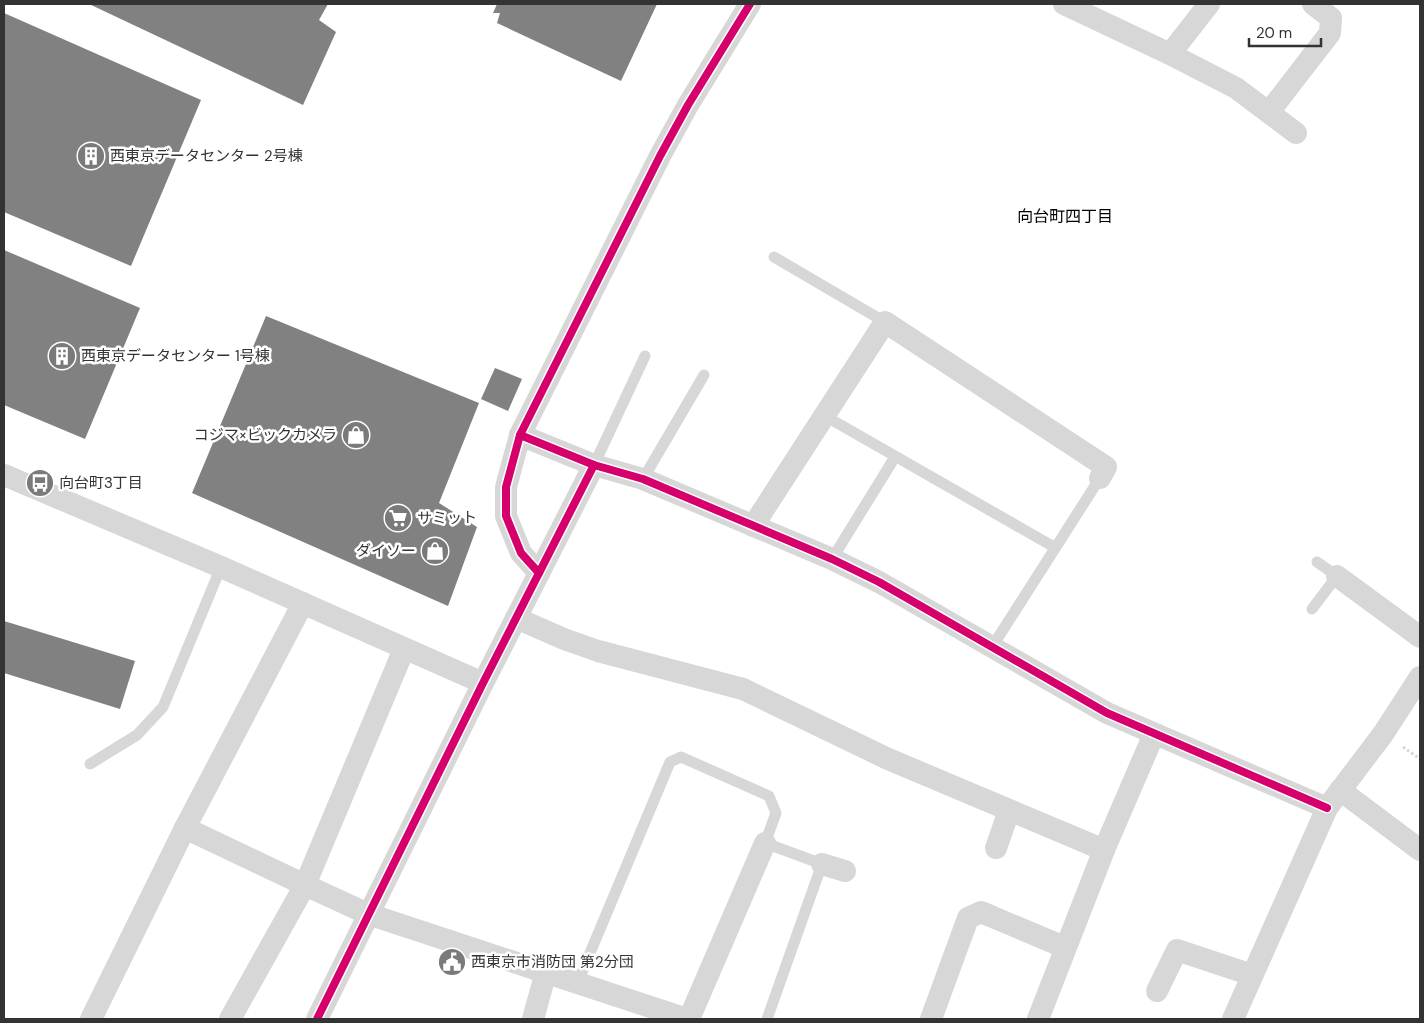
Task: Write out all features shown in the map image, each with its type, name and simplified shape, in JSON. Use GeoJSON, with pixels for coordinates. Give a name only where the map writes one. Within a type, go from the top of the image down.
{"type":"FeatureCollection","features":[{"type":"Feature","properties":{"kind":"street"},"geometry":{"type":"LineString","coordinates":[[539,573],[521,553],[506,516],[506,487],[520,435],[660,156],[688,105],[750,4]]}},
{"type":"Feature","properties":{"kind":"street"},"geometry":{"type":"LineString","coordinates":[[1064,4],[1170,54],[1236,88],[1296,133]]}},
{"type":"Feature","properties":{"kind":"street"},"geometry":{"type":"LineString","coordinates":[[1170,54],[1209,4]]}},
{"type":"Feature","properties":{"kind":"street"},"geometry":{"type":"LineString","coordinates":[[1269,112],[1330,33],[1331,18],[1313,4]]}},
{"type":"Feature","properties":{"kind":"street"},"geometry":{"type":"LineString","coordinates":[[753,526],[885,322],[1106,467],[1100,478]]}},
{"type":"Feature","properties":{"kind":"street"},"geometry":{"type":"LineString","coordinates":[[520,435],[594,465],[643,479],[832,559],[879,582],[1107,713],[1154,734],[1334,799],[1420,850]]}},
{"type":"Feature","properties":{"kind":"street"},"geometry":{"type":"LineString","coordinates":[[317,1019],[482,683],[594,465]]}},
{"type":"Feature","properties":{"kind":"street"},"geometry":{"type":"LineString","coordinates":[[4,475],[221,566],[404,650],[482,683]]}},
{"type":"Feature","properties":{"kind":"street"},"geometry":{"type":"LineString","coordinates":[[1336,576],[1420,637]]}},
{"type":"Feature","properties":{"kind":"street"},"geometry":{"type":"LineString","coordinates":[[91,1019],[185,828],[303,603]]}},
{"type":"Feature","properties":{"kind":"street"},"geometry":{"type":"LineString","coordinates":[[516,618],[564,639],[598,651],[744,689],[886,758],[1104,850]]}},
{"type":"Feature","properties":{"kind":"street"},"geometry":{"type":"LineString","coordinates":[[230,1019],[305,885],[404,650]]}},
{"type":"Feature","properties":{"kind":"street"},"geometry":{"type":"LineString","coordinates":[[1233,1019],[1334,799],[1384,734],[1420,677]]}},
{"type":"Feature","properties":{"kind":"street"},"geometry":{"type":"LineString","coordinates":[[1038,1019],[1064,946],[1154,734]]}},
{"type":"Feature","properties":{"kind":"street"},"geometry":{"type":"LineString","coordinates":[[996,848],[1009,811]]}},
{"type":"Feature","properties":{"kind":"street"},"geometry":{"type":"LineString","coordinates":[[185,828],[368,914],[546,972],[576,984],[688,1019],[765,843]]}},
{"type":"Feature","properties":{"kind":"street"},"geometry":{"type":"LineString","coordinates":[[822,864],[844,871]]}},
{"type":"Feature","properties":{"kind":"street"},"geometry":{"type":"LineString","coordinates":[[931,1019],[968,918],[981,912],[1064,946]]}},
{"type":"Feature","properties":{"kind":"street"},"geometry":{"type":"LineString","coordinates":[[1157,991],[1177,950],[1252,975]]}},
{"type":"Feature","properties":{"kind":"street"},"geometry":{"type":"LineString","coordinates":[[532,1019],[546,972]]}},
{"type":"Feature","properties":{"kind":"lane"},"geometry":{"type":"LineString","coordinates":[[774,257],[885,322]]}},
{"type":"Feature","properties":{"kind":"lane"},"geometry":{"type":"LineString","coordinates":[[594,465],[645,356]]}},
{"type":"Feature","properties":{"kind":"lane"},"geometry":{"type":"LineString","coordinates":[[643,479],[704,375]]}},
{"type":"Feature","properties":{"kind":"lane"},"geometry":{"type":"LineString","coordinates":[[825,416],[1054,547]]}},
{"type":"Feature","properties":{"kind":"lane"},"geometry":{"type":"LineString","coordinates":[[832,559],[894,457]]}},
{"type":"Feature","properties":{"kind":"lane"},"geometry":{"type":"LineString","coordinates":[[992,647],[1054,547],[1100,478]]}},
{"type":"Feature","properties":{"kind":"lane"},"geometry":{"type":"LineString","coordinates":[[1312,609],[1336,576],[1317,562]]}},
{"type":"Feature","properties":{"kind":"lane"},"geometry":{"type":"LineString","coordinates":[[90,764],[136,735],[163,707],[221,566]]}},
{"type":"Feature","properties":{"kind":"lane"},"geometry":{"type":"LineString","coordinates":[[576,984],[670,762],[681,757],[769,796],[776,813],[765,843],[822,864],[767,1019]]}},
{"type":"Feature","properties":{"kind":"building"},"geometry":{"type":"Polygon","coordinates":[[[89,4],[328,4],[319,20],[336,32],[303,105],[89,4]]]}},
{"type":"Feature","properties":{"kind":"building"},"geometry":{"type":"Polygon","coordinates":[[[497,4],[657,4],[621,81],[497,23],[500,13],[493,13],[497,4]]]}},
{"type":"Feature","properties":{"kind":"building","name":"西東京データセンター 2号棟"},"geometry":{"type":"Polygon","coordinates":[[[4,13],[201,100],[131,266],[4,212],[4,13]]]}},
{"type":"Feature","properties":{"kind":"building","name":"西東京データセンター 1号棟"},"geometry":{"type":"Polygon","coordinates":[[[4,250],[140,308],[85,439],[4,405],[4,250]]]}},
{"type":"Feature","properties":{"kind":"building"},"geometry":{"type":"Polygon","coordinates":[[[266,316],[479,403],[439,503],[477,527],[448,606],[192,493],[266,316]]]}},
{"type":"Feature","properties":{"kind":"building"},"geometry":{"type":"Polygon","coordinates":[[[495,368],[522,379],[508,411],[481,399],[495,368]]]}},
{"type":"Feature","properties":{"kind":"building"},"geometry":{"type":"Polygon","coordinates":[[[4,621],[135,661],[120,709],[4,673],[4,621]]]}},
{"type":"Feature","properties":{"kind":"cycle path"},"geometry":{"type":"LineString","coordinates":[[539,573],[521,553],[506,516],[506,487],[520,435],[660,156],[688,105],[750,4]]}},
{"type":"Feature","properties":{"kind":"cycle path"},"geometry":{"type":"LineString","coordinates":[[520,435],[594,465],[643,479],[832,559],[879,582],[1107,713],[1327,808]]}},
{"type":"Feature","properties":{"kind":"cycle path"},"geometry":{"type":"LineString","coordinates":[[317,1019],[483,683],[594,465]]}},
{"type":"Feature","properties":{"kind":"place","name":"西東京データセンター 2号棟"},"geometry":{"type":"Point","coordinates":[91,156]}},
{"type":"Feature","properties":{"kind":"place","name":"西東京データセンター 1号棟"},"geometry":{"type":"Point","coordinates":[62,356]}},
{"type":"Feature","properties":{"kind":"place","name":"コジマ×ビックカメラ"},"geometry":{"type":"Point","coordinates":[356,435]}},
{"type":"Feature","properties":{"kind":"place","name":"向台町3丁目"},"geometry":{"type":"Point","coordinates":[40,483]}},
{"type":"Feature","properties":{"kind":"place","name":"サミット"},"geometry":{"type":"Point","coordinates":[398,518]}},
{"type":"Feature","properties":{"kind":"place","name":"ダイソー"},"geometry":{"type":"Point","coordinates":[435,551]}},
{"type":"Feature","properties":{"kind":"place","name":"西東京市消防団 第2分団"},"geometry":{"type":"Point","coordinates":[452,962]}},
{"type":"Feature","properties":{"kind":"district","name":"向台町四丁目"},"geometry":{"type":"Point","coordinates":[1065,216]}}]}
